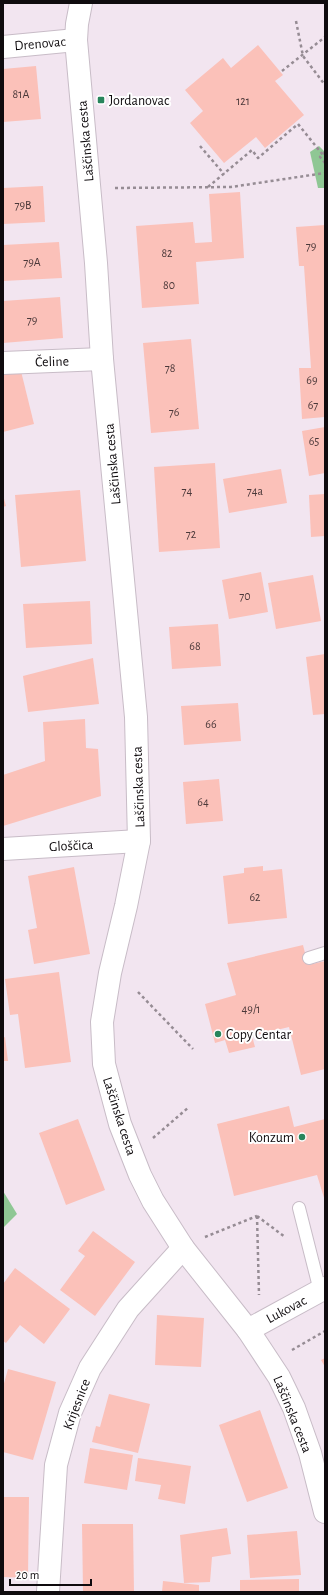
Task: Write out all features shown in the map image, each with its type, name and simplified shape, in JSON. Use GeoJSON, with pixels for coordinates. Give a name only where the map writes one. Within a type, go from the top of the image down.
{"type":"FeatureCollection","features":[{"type":"Feature","properties":{"kind":"main road","name":"Laščinska cesta"},"geometry":{"type":"LineString","coordinates":[[81,3],[76,40],[96,263],[102,359],[136,717],[139,840],[126,906],[110,973],[102,1022],[104,1064],[120,1124],[140,1176],[183,1248],[248,1330],[279,1377],[294,1408],[310,1453],[325,1512]]}},
{"type":"Feature","properties":{"kind":"main road","name":"Drenovac"},"geometry":{"type":"LineString","coordinates":[[3,46],[76,40]]}},
{"type":"Feature","properties":{"kind":"main road","name":"Čeline"},"geometry":{"type":"LineString","coordinates":[[3,363],[102,359]]}},
{"type":"Feature","properties":{"kind":"main road","name":"Gloščica"},"geometry":{"type":"LineString","coordinates":[[3,849],[139,840]]}},
{"type":"Feature","properties":{"kind":"main road","name":"Krijesnice"},"geometry":{"type":"LineString","coordinates":[[48,1592],[56,1465],[70,1413],[90,1368],[128,1309],[183,1248]]}},
{"type":"Feature","properties":{"kind":"main road","name":"Lukovac"},"geometry":{"type":"LineString","coordinates":[[248,1330],[322,1290]]}},
{"type":"Feature","properties":{"kind":"lane"},"geometry":{"type":"LineString","coordinates":[[309,958],[325,953]]}},
{"type":"Feature","properties":{"kind":"lane"},"geometry":{"type":"LineString","coordinates":[[299,1208],[322,1290]]}},
{"type":"Feature","properties":{"kind":"path"},"geometry":{"type":"LineString","coordinates":[[296,21],[303,56],[325,85]]}},
{"type":"Feature","properties":{"kind":"path"},"geometry":{"type":"LineString","coordinates":[[282,71],[303,56],[325,37]]}},
{"type":"Feature","properties":{"kind":"path"},"geometry":{"type":"LineString","coordinates":[[208,187],[252,150],[258,158],[298,124],[324,153],[320,157],[325,163]]}},
{"type":"Feature","properties":{"kind":"path"},"geometry":{"type":"LineString","coordinates":[[200,146],[224,174]]}},
{"type":"Feature","properties":{"kind":"path"},"geometry":{"type":"LineString","coordinates":[[111,188],[232,187],[325,173]]}},
{"type":"Feature","properties":{"kind":"path"},"geometry":{"type":"LineString","coordinates":[[138,992],[193,1049]]}},
{"type":"Feature","properties":{"kind":"path"},"geometry":{"type":"LineString","coordinates":[[153,1138],[190,1107]]}},
{"type":"Feature","properties":{"kind":"path"},"geometry":{"type":"LineString","coordinates":[[256,1216],[286,1238]]}},
{"type":"Feature","properties":{"kind":"path"},"geometry":{"type":"LineString","coordinates":[[202,1238],[256,1216]]}},
{"type":"Feature","properties":{"kind":"path"},"geometry":{"type":"LineString","coordinates":[[256,1216],[259,1303]]}},
{"type":"Feature","properties":{"kind":"path"},"geometry":{"type":"LineString","coordinates":[[292,1350],[325,1331]]}},
{"type":"Feature","properties":{"kind":"green space"},"geometry":{"type":"Polygon","coordinates":[[[319,146],[325,152],[325,188],[318,188],[310,152],[319,146]]]}},
{"type":"Feature","properties":{"kind":"green space"},"geometry":{"type":"Polygon","coordinates":[[[3,1191],[17,1214],[3,1228],[3,1191]]]}},
{"type":"Feature","properties":{"kind":"building"},"geometry":{"type":"Polygon","coordinates":[[[258,45],[283,75],[275,81],[304,115],[265,148],[256,137],[224,163],[190,123],[203,111],[185,90],[223,58],[231,68],[258,45]]]}},
{"type":"Feature","properties":{"kind":"building"},"geometry":{"type":"Polygon","coordinates":[[[36,66],[41,119],[3,122],[3,69],[36,66]]]}},
{"type":"Feature","properties":{"kind":"building"},"geometry":{"type":"Polygon","coordinates":[[[43,186],[45,222],[3,224],[3,188],[43,186]]]}},
{"type":"Feature","properties":{"kind":"building"},"geometry":{"type":"Polygon","coordinates":[[[240,192],[244,258],[196,262],[199,304],[142,308],[136,226],[193,222],[195,243],[212,242],[209,194],[240,192]]]}},
{"type":"Feature","properties":{"kind":"building"},"geometry":{"type":"Polygon","coordinates":[[[325,225],[325,417],[302,419],[299,368],[311,368],[304,266],[299,266],[296,227],[325,225]]]}},
{"type":"Feature","properties":{"kind":"building"},"geometry":{"type":"Polygon","coordinates":[[[59,242],[62,278],[3,281],[3,245],[59,242]]]}},
{"type":"Feature","properties":{"kind":"building"},"geometry":{"type":"Polygon","coordinates":[[[60,297],[63,338],[3,343],[3,301],[60,297]]]}},
{"type":"Feature","properties":{"kind":"building"},"geometry":{"type":"Polygon","coordinates":[[[191,339],[199,429],[151,433],[143,343],[191,339]]]}},
{"type":"Feature","properties":{"kind":"building"},"geometry":{"type":"Polygon","coordinates":[[[20,367],[34,424],[3,432],[3,371],[20,367]]]}},
{"type":"Feature","properties":{"kind":"building"},"geometry":{"type":"Polygon","coordinates":[[[325,427],[325,473],[309,476],[302,431],[325,427]]]}},
{"type":"Feature","properties":{"kind":"building"},"geometry":{"type":"Polygon","coordinates":[[[215,463],[220,548],[159,552],[154,467],[215,463]]]}},
{"type":"Feature","properties":{"kind":"building"},"geometry":{"type":"Polygon","coordinates":[[[281,469],[287,503],[229,513],[223,479],[281,469]]]}},
{"type":"Feature","properties":{"kind":"building"},"geometry":{"type":"Polygon","coordinates":[[[80,490],[86,561],[21,567],[15,495],[80,490]]]}},
{"type":"Feature","properties":{"kind":"building"},"geometry":{"type":"Polygon","coordinates":[[[325,494],[325,536],[311,537],[309,495],[325,494]]]}},
{"type":"Feature","properties":{"kind":"building"},"geometry":{"type":"Polygon","coordinates":[[[3,495],[6,506],[3,507],[3,495]]]}},
{"type":"Feature","properties":{"kind":"building"},"geometry":{"type":"Polygon","coordinates":[[[261,572],[268,612],[229,619],[222,580],[261,572]]]}},
{"type":"Feature","properties":{"kind":"building"},"geometry":{"type":"Polygon","coordinates":[[[313,575],[321,621],[276,629],[268,583],[313,575]]]}},
{"type":"Feature","properties":{"kind":"building"},"geometry":{"type":"Polygon","coordinates":[[[90,601],[92,644],[26,648],[23,604],[90,601]]]}},
{"type":"Feature","properties":{"kind":"building"},"geometry":{"type":"Polygon","coordinates":[[[218,624],[221,666],[172,669],[169,627],[218,624]]]}},
{"type":"Feature","properties":{"kind":"building"},"geometry":{"type":"Polygon","coordinates":[[[325,654],[325,714],[313,715],[306,657],[325,654]]]}},
{"type":"Feature","properties":{"kind":"building"},"geometry":{"type":"Polygon","coordinates":[[[93,658],[99,704],[28,712],[23,676],[93,658]]]}},
{"type":"Feature","properties":{"kind":"building"},"geometry":{"type":"Polygon","coordinates":[[[238,703],[241,741],[184,745],[181,706],[238,703]]]}},
{"type":"Feature","properties":{"kind":"building"},"geometry":{"type":"Polygon","coordinates":[[[85,719],[86,748],[98,749],[101,796],[3,826],[3,775],[45,761],[43,722],[85,719]]]}},
{"type":"Feature","properties":{"kind":"building"},"geometry":{"type":"Polygon","coordinates":[[[219,779],[223,821],[186,824],[183,782],[219,779]]]}},
{"type":"Feature","properties":{"kind":"building"},"geometry":{"type":"Polygon","coordinates":[[[263,866],[263,871],[282,869],[287,918],[228,924],[223,876],[244,873],[244,868],[263,866]]]}},
{"type":"Feature","properties":{"kind":"building"},"geometry":{"type":"Polygon","coordinates":[[[74,867],[90,954],[34,964],[28,930],[37,928],[28,876],[74,867]]]}},
{"type":"Feature","properties":{"kind":"building"},"geometry":{"type":"Polygon","coordinates":[[[303,945],[308,965],[325,961],[325,1069],[301,1075],[289,1027],[252,1036],[255,1047],[229,1053],[225,1040],[215,1043],[205,1004],[236,995],[227,963],[303,945]]]}},
{"type":"Feature","properties":{"kind":"building"},"geometry":{"type":"Polygon","coordinates":[[[59,972],[71,1062],[25,1068],[18,1014],[10,1015],[5,979],[59,972]]]}},
{"type":"Feature","properties":{"kind":"building"},"geometry":{"type":"Polygon","coordinates":[[[5,1037],[8,1061],[3,1061],[3,1038],[5,1037]]]}},
{"type":"Feature","properties":{"kind":"building"},"geometry":{"type":"Polygon","coordinates":[[[289,1106],[294,1127],[325,1119],[325,1201],[317,1175],[234,1196],[217,1124],[289,1106]]]}},
{"type":"Feature","properties":{"kind":"building"},"geometry":{"type":"Polygon","coordinates":[[[78,1119],[105,1190],[66,1205],[39,1133],[78,1119]]]}},
{"type":"Feature","properties":{"kind":"building"},"geometry":{"type":"Polygon","coordinates":[[[93,1231],[135,1262],[95,1316],[60,1290],[85,1256],[78,1251],[93,1231]]]}},
{"type":"Feature","properties":{"kind":"building"},"geometry":{"type":"Polygon","coordinates":[[[15,1268],[70,1309],[44,1344],[20,1325],[6,1343],[3,1341],[3,1284],[15,1268]]]}},
{"type":"Feature","properties":{"kind":"building"},"geometry":{"type":"Polygon","coordinates":[[[157,1315],[204,1318],[201,1367],[155,1365],[157,1315]]]}},
{"type":"Feature","properties":{"kind":"building"},"geometry":{"type":"Polygon","coordinates":[[[325,1358],[325,1367],[321,1360],[325,1358]]]}},
{"type":"Feature","properties":{"kind":"building"},"geometry":{"type":"Polygon","coordinates":[[[8,1369],[56,1382],[33,1460],[3,1452],[3,1387],[8,1369]]]}},
{"type":"Feature","properties":{"kind":"building"},"geometry":{"type":"Polygon","coordinates":[[[109,1394],[150,1404],[138,1453],[92,1442],[96,1426],[100,1427],[109,1394]]]}},
{"type":"Feature","properties":{"kind":"building"},"geometry":{"type":"Polygon","coordinates":[[[260,1410],[288,1488],[247,1502],[219,1425],[260,1410]]]}},
{"type":"Feature","properties":{"kind":"building"},"geometry":{"type":"Polygon","coordinates":[[[90,1448],[133,1455],[127,1490],[84,1483],[90,1448]]]}},
{"type":"Feature","properties":{"kind":"building"},"geometry":{"type":"Polygon","coordinates":[[[138,1458],[191,1466],[185,1504],[158,1499],[161,1485],[135,1481],[138,1458]]]}},
{"type":"Feature","properties":{"kind":"building"},"geometry":{"type":"Polygon","coordinates":[[[3,1497],[29,1497],[28,1578],[3,1577],[3,1497]]]}},
{"type":"Feature","properties":{"kind":"building"},"geometry":{"type":"Polygon","coordinates":[[[82,1524],[133,1524],[134,1592],[83,1592],[82,1524]]]}},
{"type":"Feature","properties":{"kind":"building"},"geometry":{"type":"Polygon","coordinates":[[[227,1528],[231,1554],[212,1557],[210,1582],[184,1583],[180,1535],[227,1528]]]}},
{"type":"Feature","properties":{"kind":"building"},"geometry":{"type":"Polygon","coordinates":[[[297,1531],[301,1575],[250,1578],[247,1535],[297,1531]]]}},
{"type":"Feature","properties":{"kind":"building"},"geometry":{"type":"Polygon","coordinates":[[[299,1579],[299,1592],[240,1592],[240,1580],[299,1579]]]}},
{"type":"Feature","properties":{"kind":"building"},"geometry":{"type":"Polygon","coordinates":[[[163,1581],[199,1585],[199,1592],[162,1592],[163,1581]]]}},
{"type":"Feature","properties":{"kind":"place","name":"Jordanovac"},"geometry":{"type":"Point","coordinates":[101,100]}},
{"type":"Feature","properties":{"kind":"place","name":"Copy Centar"},"geometry":{"type":"Point","coordinates":[218,1034]}},
{"type":"Feature","properties":{"kind":"place","name":"Konzum"},"geometry":{"type":"Point","coordinates":[302,1137]}}]}
